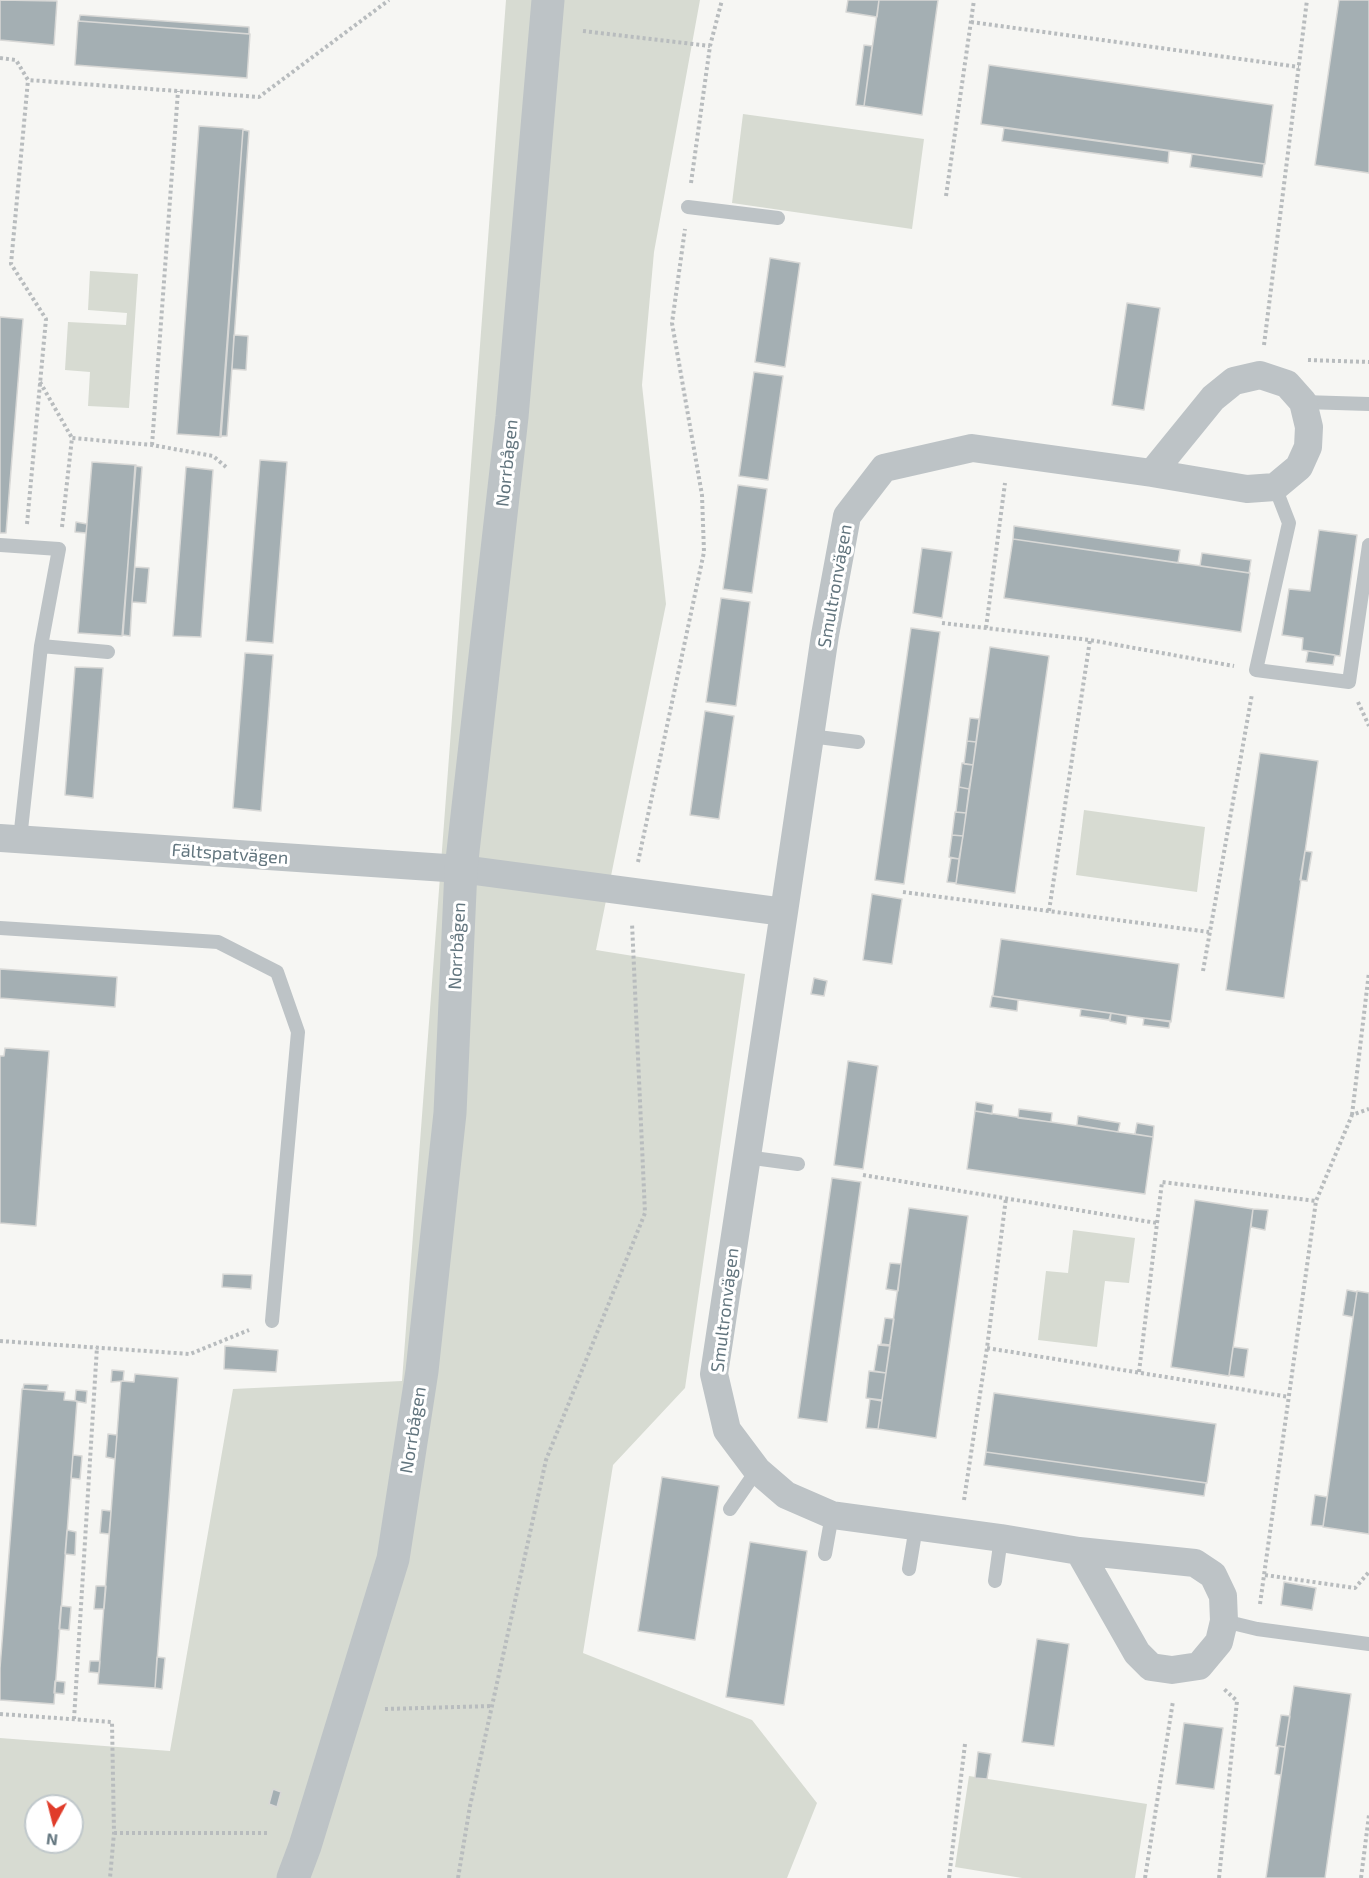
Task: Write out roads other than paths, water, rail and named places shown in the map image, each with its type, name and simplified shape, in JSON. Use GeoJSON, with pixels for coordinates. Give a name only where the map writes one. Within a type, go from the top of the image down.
{"type":"FeatureCollection","features":[{"type":"Feature","properties":{"kind":"street","name":"Norrbågen"},"geometry":{"type":"LineString","coordinates":[[293,1878],[305,1846],[393,1559],[422,1371],[450,1113],[461,869],[512,417],[548,0]]}},
{"type":"Feature","properties":{"kind":"street"},"geometry":{"type":"LineString","coordinates":[[1152,473],[1212,398],[1234,381],[1260,375],[1287,384],[1303,402],[1309,427],[1308,447],[1299,467],[1275,487]]}},
{"type":"Feature","properties":{"kind":"street","name":"Smultronvägen"},"geometry":{"type":"LineString","coordinates":[[1079,1551],[1137,1653],[1150,1667],[1172,1670],[1199,1666],[1219,1642],[1224,1622],[1223,1596],[1213,1575],[1195,1563],[1079,1551],[832,1515],[786,1495],[758,1470],[727,1431],[714,1374],[825,635],[847,516],[884,468],[972,448],[1152,473],[1247,489],[1275,487]]}},
{"type":"Feature","properties":{"kind":"street","name":"Fältspatvägen"},"geometry":{"type":"LineString","coordinates":[[10,838],[461,869]]}},
{"type":"Feature","properties":{"kind":"street"},"geometry":{"type":"LineString","coordinates":[[461,869],[784,912]]}},
{"type":"Feature","properties":{"kind":"lane"},"geometry":{"type":"LineString","coordinates":[[688,207],[778,218]]}},
{"type":"Feature","properties":{"kind":"lane"},"geometry":{"type":"LineString","coordinates":[[1303,402],[1369,404]]}},
{"type":"Feature","properties":{"kind":"lane"},"geometry":{"type":"LineString","coordinates":[[1275,487],[1289,523],[1256,670],[1349,682],[1369,545]]}},
{"type":"Feature","properties":{"kind":"lane"},"geometry":{"type":"LineString","coordinates":[[0,545],[59,549],[40,646],[10,838]]}},
{"type":"Feature","properties":{"kind":"lane"},"geometry":{"type":"LineString","coordinates":[[40,646],[108,651]]}},
{"type":"Feature","properties":{"kind":"lane"},"geometry":{"type":"LineString","coordinates":[[810,736],[858,742]]}},
{"type":"Feature","properties":{"kind":"lane"},"geometry":{"type":"LineString","coordinates":[[0,928],[218,942],[278,972],[298,1032],[272,1321]]}},
{"type":"Feature","properties":{"kind":"lane"},"geometry":{"type":"LineString","coordinates":[[746,1157],[798,1164]]}},
{"type":"Feature","properties":{"kind":"lane"},"geometry":{"type":"LineString","coordinates":[[730,1509],[758,1470]]}},
{"type":"Feature","properties":{"kind":"lane"},"geometry":{"type":"LineString","coordinates":[[825,1554],[832,1515]]}},
{"type":"Feature","properties":{"kind":"lane"},"geometry":{"type":"LineString","coordinates":[[909,1569],[916,1527]]}},
{"type":"Feature","properties":{"kind":"lane"},"geometry":{"type":"LineString","coordinates":[[995,1581],[1001,1538]]}},
{"type":"Feature","properties":{"kind":"lane"},"geometry":{"type":"LineString","coordinates":[[1224,1622],[1257,1629],[1369,1644]]}}]}
